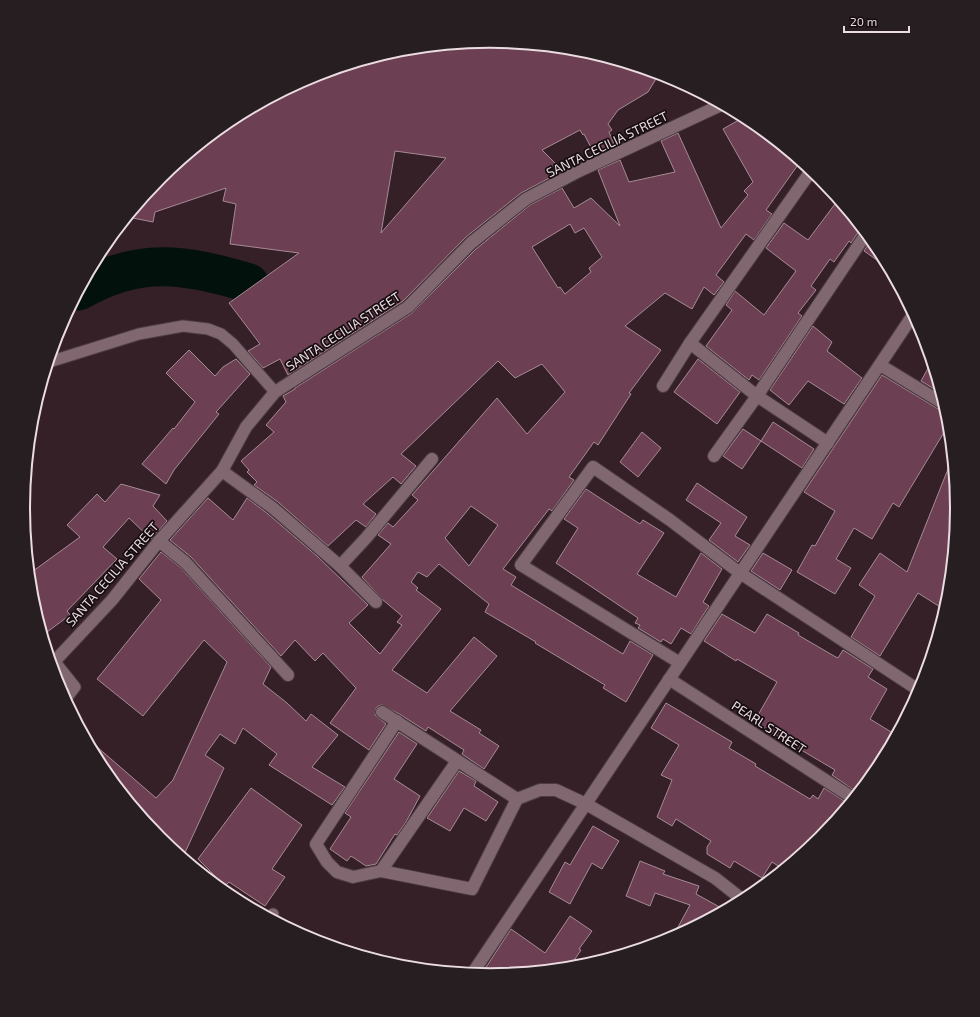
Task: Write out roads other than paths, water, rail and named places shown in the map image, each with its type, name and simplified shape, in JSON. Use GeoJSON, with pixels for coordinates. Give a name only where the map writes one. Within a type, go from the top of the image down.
{"type":"FeatureCollection","features":[{"type":"Feature","properties":{"kind":"street","name":"SANTA CECILIA STREET"},"geometry":{"type":"LineString","coordinates":[[56,660],[112,600],[159,541],[222,471],[246,427],[275,392],[408,307],[471,243],[526,199],[577,172],[715,108]]}},
{"type":"Feature","properties":{"kind":"street"},"geometry":{"type":"LineString","coordinates":[[663,386],[690,343],[807,176]]}},
{"type":"Feature","properties":{"kind":"street"},"geometry":{"type":"LineString","coordinates":[[714,456],[863,239]]}},
{"type":"Feature","properties":{"kind":"street"},"geometry":{"type":"LineString","coordinates":[[476,968],[910,320]]}},
{"type":"Feature","properties":{"kind":"street"},"geometry":{"type":"LineString","coordinates":[[690,343],[756,396],[828,443]]}},
{"type":"Feature","properties":{"kind":"street"},"geometry":{"type":"LineString","coordinates":[[880,365],[936,399]]}},
{"type":"Feature","properties":{"kind":"street"},"geometry":{"type":"LineString","coordinates":[[340,566],[366,538],[432,459]]}},
{"type":"Feature","properties":{"kind":"street"},"geometry":{"type":"LineString","coordinates":[[680,663],[521,565],[593,467],[670,520],[740,573],[914,687]]}},
{"type":"Feature","properties":{"kind":"street"},"geometry":{"type":"LineString","coordinates":[[222,471],[273,508],[340,566],[376,602]]}},
{"type":"Feature","properties":{"kind":"street"},"geometry":{"type":"LineString","coordinates":[[159,541],[185,562],[288,675]]}},
{"type":"Feature","properties":{"kind":"street","name":"PEARL STREET"},"geometry":{"type":"LineString","coordinates":[[669,679],[849,796]]}},
{"type":"Feature","properties":{"kind":"street"},"geometry":{"type":"LineString","coordinates":[[382,712],[517,799]]}},
{"type":"Feature","properties":{"kind":"street"},"geometry":{"type":"LineString","coordinates":[[397,721],[316,844],[327,862],[337,872],[353,877],[381,871],[472,889],[517,799],[540,790],[556,790],[586,804],[715,878],[738,896]]}},
{"type":"Feature","properties":{"kind":"street"},"geometry":{"type":"LineString","coordinates":[[381,871],[457,761]]}},
{"type":"Feature","properties":{"kind":"lane"},"geometry":{"type":"LineString","coordinates":[[54,360],[139,334],[183,326],[208,329],[221,334],[233,344],[275,392]]}},
{"type":"Feature","properties":{"kind":"lane"},"geometry":{"type":"LineString","coordinates":[[59,670],[75,687],[69,695]]}},
{"type":"Feature","properties":{"kind":"waterway"},"geometry":{"type":"LineString","coordinates":[[87,287],[122,272],[143,268],[163,267],[204,271],[249,283]]}}]}
